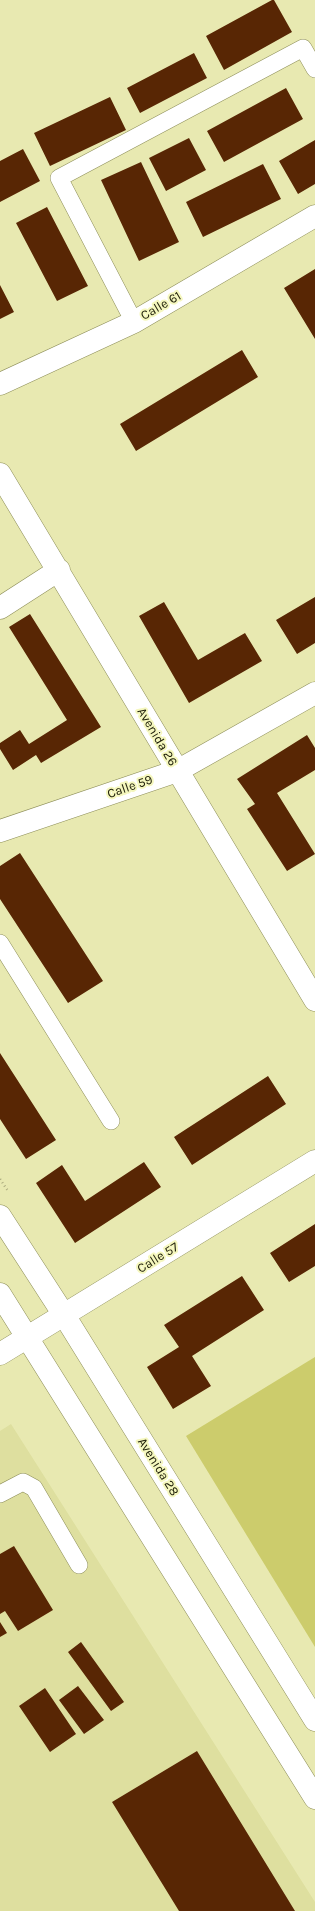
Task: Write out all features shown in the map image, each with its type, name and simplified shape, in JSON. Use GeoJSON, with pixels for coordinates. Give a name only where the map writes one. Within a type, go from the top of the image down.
{"type":"FeatureCollection","features":[{"type":"Feature","properties":{"kind":"street","name":"Calle 61"},"geometry":{"type":"LineString","coordinates":[[0,384],[134,322],[315,216]]}},
{"type":"Feature","properties":{"kind":"street","name":"Avenida 26"},"geometry":{"type":"LineString","coordinates":[[0,474],[59,570],[177,771],[315,1000]]}},
{"type":"Feature","properties":{"kind":"street"},"geometry":{"type":"LineString","coordinates":[[0,608],[59,570]]}},
{"type":"Feature","properties":{"kind":"street","name":"Calle 59"},"geometry":{"type":"LineString","coordinates":[[0,831],[177,771],[315,693]]}},
{"type":"Feature","properties":{"kind":"street","name":"Calle 57"},"geometry":{"type":"LineString","coordinates":[[0,1354],[315,1161]]}},
{"type":"Feature","properties":{"kind":"street","name":"Avenida 28"},"geometry":{"type":"LineString","coordinates":[[0,1216],[64,1315],[315,1720]]}},
{"type":"Feature","properties":{"kind":"street"},"geometry":{"type":"LineString","coordinates":[[0,1294],[315,1798]]}},
{"type":"Feature","properties":{"kind":"lane"},"geometry":{"type":"LineString","coordinates":[[134,322],[59,178],[303,48],[315,70]]}},
{"type":"Feature","properties":{"kind":"lane"},"geometry":{"type":"LineString","coordinates":[[0,943],[110,1121]]}},
{"type":"Feature","properties":{"kind":"lane"},"geometry":{"type":"LineString","coordinates":[[0,1494],[23,1482],[34,1488],[79,1565]]}},
{"type":"Feature","properties":{"kind":"shaded area"},"geometry":{"type":"Polygon","coordinates":[[[315,1357],[315,1647],[186,1436],[315,1357]]]}},
{"type":"Feature","properties":{"kind":"shaded area"},"geometry":{"type":"Polygon","coordinates":[[[11,1424],[315,1902],[315,1911],[0,1911],[0,1431],[11,1424]]]}},
{"type":"Feature","properties":{"kind":"building"},"geometry":{"type":"Polygon","coordinates":[[[274,0],[292,32],[224,70],[206,36],[274,0]]]}},
{"type":"Feature","properties":{"kind":"building"},"geometry":{"type":"Polygon","coordinates":[[[194,53],[207,78],[140,113],[127,88],[194,53]]]}},
{"type":"Feature","properties":{"kind":"building"},"geometry":{"type":"Polygon","coordinates":[[[286,88],[303,119],[224,162],[207,131],[286,88]]]}},
{"type":"Feature","properties":{"kind":"building"},"geometry":{"type":"Polygon","coordinates":[[[110,97],[126,130],[50,166],[34,133],[110,97]]]}},
{"type":"Feature","properties":{"kind":"building"},"geometry":{"type":"Polygon","coordinates":[[[189,138],[206,170],[166,191],[149,158],[189,138]]]}},
{"type":"Feature","properties":{"kind":"building"},"geometry":{"type":"Polygon","coordinates":[[[315,140],[315,184],[298,194],[279,161],[315,140]]]}},
{"type":"Feature","properties":{"kind":"building"},"geometry":{"type":"Polygon","coordinates":[[[23,149],[40,181],[0,202],[0,161],[23,149]]]}},
{"type":"Feature","properties":{"kind":"building"},"geometry":{"type":"Polygon","coordinates":[[[141,162],[179,242],[139,261],[101,180],[141,162]]]}},
{"type":"Feature","properties":{"kind":"building"},"geometry":{"type":"Polygon","coordinates":[[[263,164],[281,199],[203,237],[186,202],[263,164]]]}},
{"type":"Feature","properties":{"kind":"building"},"geometry":{"type":"Polygon","coordinates":[[[47,207],[88,286],[57,301],[16,223],[47,207]]]}},
{"type":"Feature","properties":{"kind":"building"},"geometry":{"type":"Polygon","coordinates":[[[315,269],[315,339],[284,288],[315,269]]]}},
{"type":"Feature","properties":{"kind":"building"},"geometry":{"type":"Polygon","coordinates":[[[0,285],[14,312],[0,319],[0,285]]]}},
{"type":"Feature","properties":{"kind":"building"},"geometry":{"type":"Polygon","coordinates":[[[242,350],[258,377],[136,451],[120,424],[242,350]]]}},
{"type":"Feature","properties":{"kind":"building"},"geometry":{"type":"Polygon","coordinates":[[[315,597],[315,643],[297,654],[276,620],[315,597]]]}},
{"type":"Feature","properties":{"kind":"building"},"geometry":{"type":"Polygon","coordinates":[[[164,602],[198,660],[245,633],[262,661],[189,703],[139,616],[164,602]]]}},
{"type":"Feature","properties":{"kind":"building"},"geometry":{"type":"Polygon","coordinates":[[[30,614],[101,727],[41,763],[36,755],[13,770],[0,749],[0,743],[20,730],[29,744],[67,720],[9,627],[30,614]]]}},
{"type":"Feature","properties":{"kind":"building"},"geometry":{"type":"Polygon","coordinates":[[[307,735],[315,748],[315,770],[277,793],[315,854],[287,871],[247,809],[255,804],[237,779],[307,735]]]}},
{"type":"Feature","properties":{"kind":"building"},"geometry":{"type":"Polygon","coordinates":[[[20,853],[103,981],[68,1003],[0,899],[0,866],[20,853]]]}},
{"type":"Feature","properties":{"kind":"building"},"geometry":{"type":"Polygon","coordinates":[[[0,1053],[56,1140],[26,1159],[0,1119],[0,1053]]]}},
{"type":"Feature","properties":{"kind":"building"},"geometry":{"type":"Polygon","coordinates":[[[268,1076],[286,1104],[192,1165],[174,1137],[268,1076]]]}},
{"type":"Feature","properties":{"kind":"building"},"geometry":{"type":"Polygon","coordinates":[[[144,1162],[161,1187],[75,1243],[36,1183],[62,1165],[85,1201],[144,1162]]]}},
{"type":"Feature","properties":{"kind":"building"},"geometry":{"type":"Polygon","coordinates":[[[315,1224],[315,1266],[289,1282],[270,1253],[315,1224]]]}},
{"type":"Feature","properties":{"kind":"building"},"geometry":{"type":"Polygon","coordinates":[[[242,1276],[264,1310],[192,1356],[211,1386],[173,1409],[147,1367],[179,1347],[164,1325],[242,1276]]]}},
{"type":"Feature","properties":{"kind":"building"},"geometry":{"type":"Polygon","coordinates":[[[14,1546],[53,1610],[18,1631],[5,1611],[0,1614],[0,1554],[14,1546]]]}},
{"type":"Feature","properties":{"kind":"building"},"geometry":{"type":"Polygon","coordinates":[[[0,1622],[7,1633],[0,1637],[0,1622]]]}},
{"type":"Feature","properties":{"kind":"building"},"geometry":{"type":"Polygon","coordinates":[[[81,1642],[124,1702],[111,1711],[68,1652],[81,1642]]]}},
{"type":"Feature","properties":{"kind":"building"},"geometry":{"type":"Polygon","coordinates":[[[78,1686],[104,1720],[84,1734],[59,1700],[78,1686]]]}},
{"type":"Feature","properties":{"kind":"building"},"geometry":{"type":"Polygon","coordinates":[[[45,1688],[76,1734],[50,1752],[19,1706],[45,1688]]]}},
{"type":"Feature","properties":{"kind":"building"},"geometry":{"type":"Polygon","coordinates":[[[197,1751],[295,1911],[179,1911],[112,1802],[197,1751]]]}}]}
